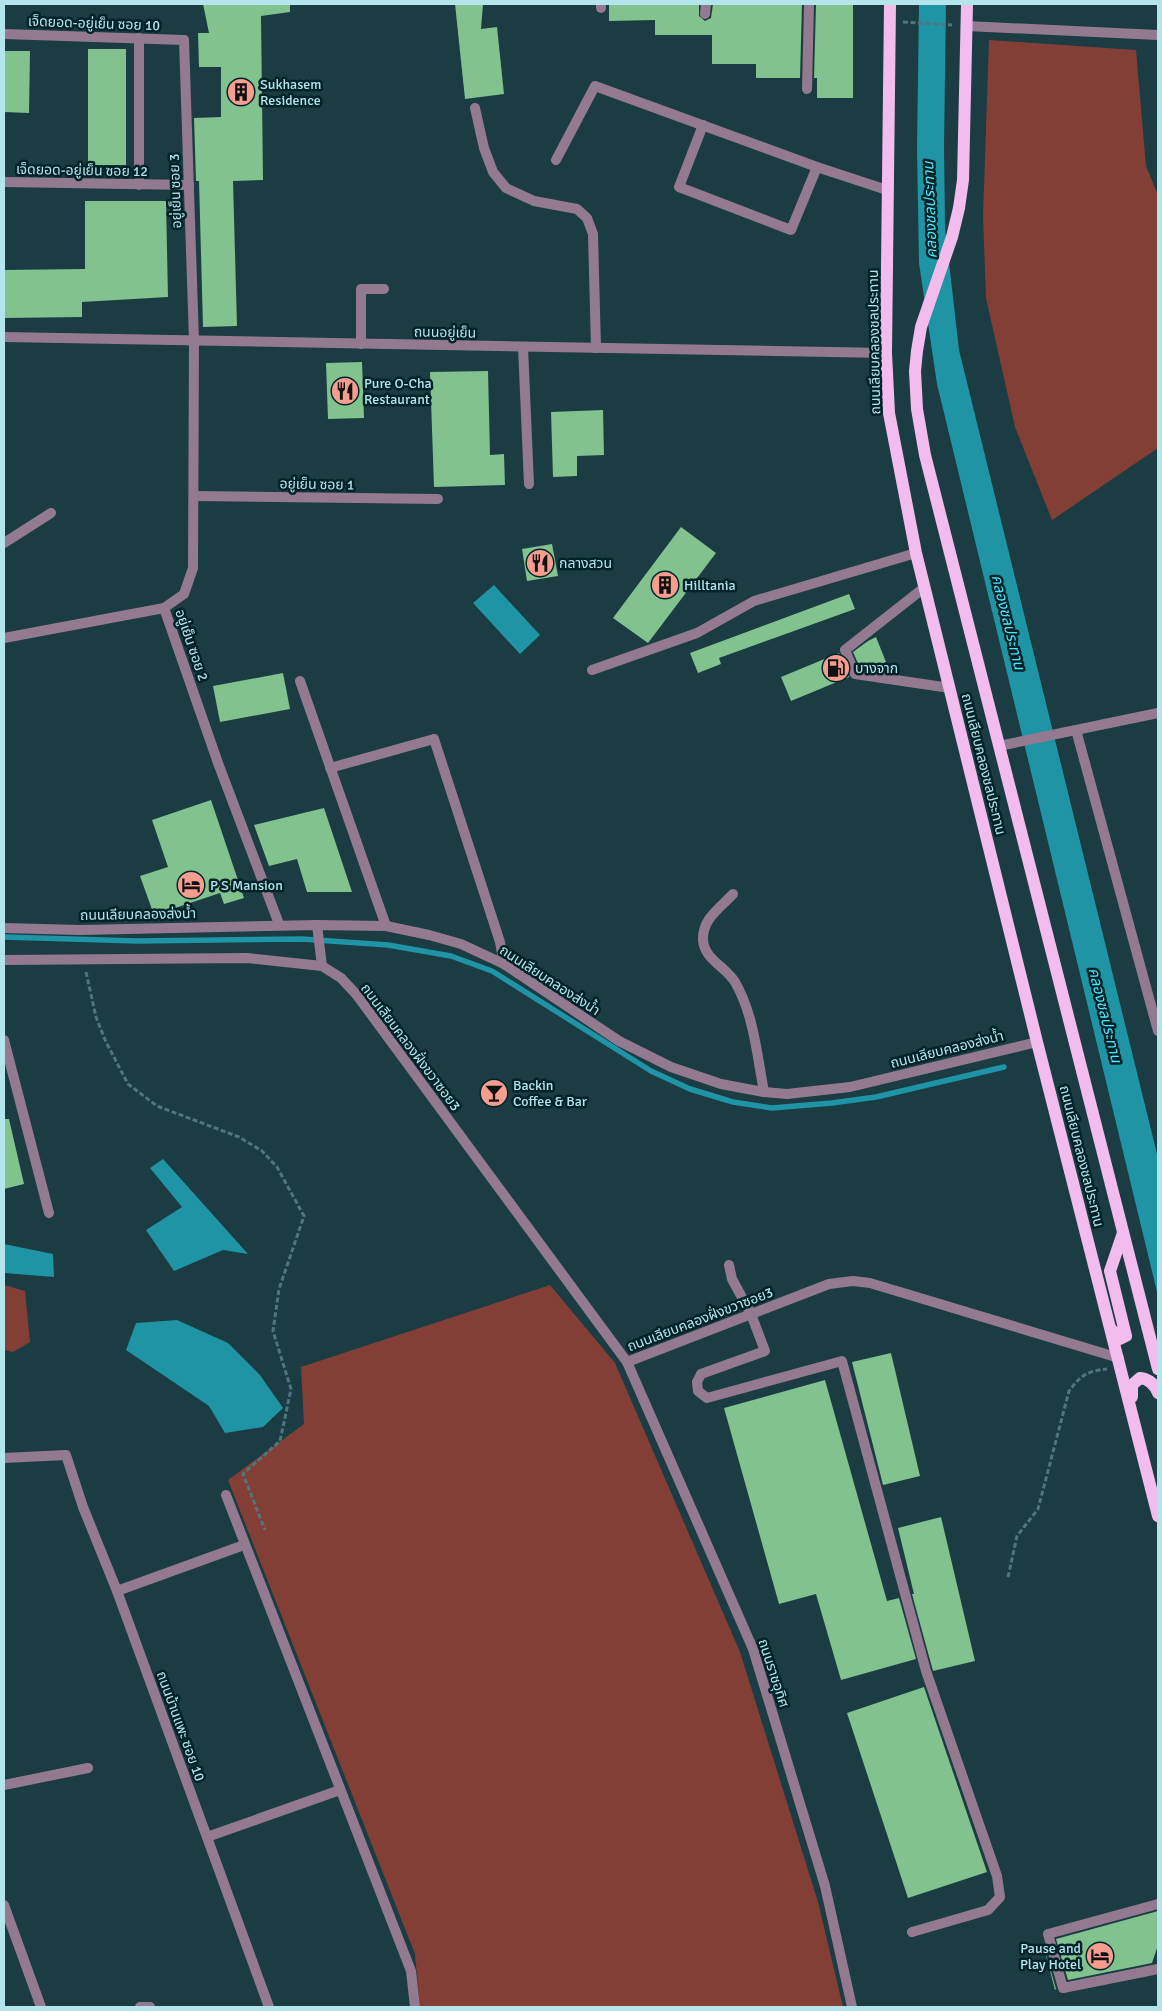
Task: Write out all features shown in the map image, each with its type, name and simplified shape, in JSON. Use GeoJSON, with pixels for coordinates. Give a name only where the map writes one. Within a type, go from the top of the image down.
{"type":"FeatureCollection","features":[{"type":"Feature","properties":{"kind":"main road","name":"ถนนเลียบคลองชลประทาน"},"geometry":{"type":"LineString","coordinates":[[890,4],[886,353],[889,413],[916,553],[1037,1042],[1137,1426],[1158,1516]]}},
{"type":"Feature","properties":{"kind":"main road","name":"ถนนเลียบคลองชลประทาน"},"geometry":{"type":"LineString","coordinates":[[967,4],[963,180],[952,237],[921,327],[915,371],[917,410],[925,455],[998,746],[1158,1368]]}},
{"type":"Feature","properties":{"kind":"main road"},"geometry":{"type":"LineString","coordinates":[[1112,1330],[1120,1339],[1126,1336],[1110,1271],[1123,1233]]}},
{"type":"Feature","properties":{"kind":"main road"},"geometry":{"type":"LineString","coordinates":[[1137,1426],[1132,1396],[1133,1383],[1138,1379],[1147,1380],[1155,1387],[1158,1393]]}},
{"type":"Feature","properties":{"kind":"street"},"geometry":{"type":"LineString","coordinates":[[807,89],[809,4]]}},
{"type":"Feature","properties":{"kind":"street"},"geometry":{"type":"LineString","coordinates":[[967,26],[1158,36]]}},
{"type":"Feature","properties":{"kind":"street","name":"เจ็ดยอด-อยู่เย็น ซอย 10"},"geometry":{"type":"LineString","coordinates":[[4,34],[184,40]]}},
{"type":"Feature","properties":{"kind":"street"},"geometry":{"type":"LineString","coordinates":[[139,38],[139,184]]}},
{"type":"Feature","properties":{"kind":"street","name":"อยู่เย็น ซอย 3"},"geometry":{"type":"LineString","coordinates":[[184,40],[194,341]]}},
{"type":"Feature","properties":{"kind":"street"},"geometry":{"type":"LineString","coordinates":[[556,160],[595,86],[817,167],[887,190]]}},
{"type":"Feature","properties":{"kind":"street"},"geometry":{"type":"LineString","coordinates":[[475,108],[484,148],[493,172],[506,188],[534,201],[577,210],[587,218],[593,234],[596,348]]}},
{"type":"Feature","properties":{"kind":"street"},"geometry":{"type":"LineString","coordinates":[[702,125],[679,187],[791,230],[817,167]]}},
{"type":"Feature","properties":{"kind":"street","name":"เจ็ดยอด-อยู่เย็น ซอย 12"},"geometry":{"type":"LineString","coordinates":[[4,182],[189,186]]}},
{"type":"Feature","properties":{"kind":"street"},"geometry":{"type":"LineString","coordinates":[[361,344],[361,290],[384,289]]}},
{"type":"Feature","properties":{"kind":"street","name":"ถนนอยู่เย็น"},"geometry":{"type":"LineString","coordinates":[[4,338],[886,353]]}},
{"type":"Feature","properties":{"kind":"street","name":"อยู่เย็น ซอย 2"},"geometry":{"type":"LineString","coordinates":[[194,341],[193,568],[184,594],[164,608],[218,764],[279,924]]}},
{"type":"Feature","properties":{"kind":"street"},"geometry":{"type":"LineString","coordinates":[[523,347],[529,484]]}},
{"type":"Feature","properties":{"kind":"street","name":"อยู่เย็น ซอย 1"},"geometry":{"type":"LineString","coordinates":[[194,496],[438,499]]}},
{"type":"Feature","properties":{"kind":"street"},"geometry":{"type":"LineString","coordinates":[[4,543],[52,513]]}},
{"type":"Feature","properties":{"kind":"street"},"geometry":{"type":"LineString","coordinates":[[592,670],[697,633],[754,601],[916,553]]}},
{"type":"Feature","properties":{"kind":"street"},"geometry":{"type":"LineString","coordinates":[[925,587],[845,650],[855,674],[950,688]]}},
{"type":"Feature","properties":{"kind":"street"},"geometry":{"type":"LineString","coordinates":[[4,638],[164,608]]}},
{"type":"Feature","properties":{"kind":"street"},"geometry":{"type":"LineString","coordinates":[[300,681],[386,926]]}},
{"type":"Feature","properties":{"kind":"street"},"geometry":{"type":"LineString","coordinates":[[998,746],[1158,713]]}},
{"type":"Feature","properties":{"kind":"street"},"geometry":{"type":"LineString","coordinates":[[1076,730],[1158,1032]]}},
{"type":"Feature","properties":{"kind":"street"},"geometry":{"type":"LineString","coordinates":[[330,768],[434,739],[500,942],[504,964]]}},
{"type":"Feature","properties":{"kind":"street"},"geometry":{"type":"LineString","coordinates":[[733,894],[710,916],[703,932],[703,942],[709,956],[734,980],[750,1015],[764,1092]]}},
{"type":"Feature","properties":{"kind":"street","name":"ถนนเลียบคลองส่งน้ำ"},"geometry":{"type":"LineString","coordinates":[[4,928],[80,930],[279,924],[386,926],[429,935],[461,944],[504,964],[619,1041],[672,1067],[721,1084],[764,1092],[787,1094],[850,1087],[1037,1042]]}},
{"type":"Feature","properties":{"kind":"street"},"geometry":{"type":"LineString","coordinates":[[4,960],[247,958],[322,966],[317,925]]}},
{"type":"Feature","properties":{"kind":"street","name":"ถนนเลียบคลองฝั่งขวาซอย3"},"geometry":{"type":"LineString","coordinates":[[322,966],[341,978],[356,994],[626,1362],[829,1284],[853,1281],[870,1283],[1120,1363]]}},
{"type":"Feature","properties":{"kind":"street"},"geometry":{"type":"LineString","coordinates":[[4,1040],[49,1213]]}},
{"type":"Feature","properties":{"kind":"street"},"geometry":{"type":"LineString","coordinates":[[729,1264],[732,1279],[751,1314],[764,1350],[701,1374],[697,1382],[698,1391],[707,1398],[842,1361],[926,1671],[997,1876],[1000,1897],[988,1910],[912,1932]]}},
{"type":"Feature","properties":{"kind":"street","name":"ถนนราชอุทิศ"},"geometry":{"type":"LineString","coordinates":[[626,1362],[753,1649],[825,1886],[852,2007]]}},
{"type":"Feature","properties":{"kind":"street","name":"ถนนบ้านแพะ ซอย 10"},"geometry":{"type":"LineString","coordinates":[[4,1458],[66,1455],[83,1507],[117,1592],[269,2007]]}},
{"type":"Feature","properties":{"kind":"street"},"geometry":{"type":"LineString","coordinates":[[226,1495],[411,1971],[415,2007]]}},
{"type":"Feature","properties":{"kind":"street"},"geometry":{"type":"LineString","coordinates":[[117,1592],[244,1545]]}},
{"type":"Feature","properties":{"kind":"street"},"geometry":{"type":"LineString","coordinates":[[4,1785],[88,1768]]}},
{"type":"Feature","properties":{"kind":"street"},"geometry":{"type":"LineString","coordinates":[[207,1837],[340,1790]]}},
{"type":"Feature","properties":{"kind":"street"},"geometry":{"type":"LineString","coordinates":[[1158,1904],[1048,1934],[1063,1988],[1158,1969]]}},
{"type":"Feature","properties":{"kind":"street"},"geometry":{"type":"LineString","coordinates":[[4,1905],[8,1927],[41,2007]]}},
{"type":"Feature","properties":{"kind":"street"},"geometry":{"type":"LineString","coordinates":[[140,2007],[150,2007]]}},
{"type":"Feature","properties":{"kind":"path"},"geometry":{"type":"LineString","coordinates":[[890,21],[967,26]]}},
{"type":"Feature","properties":{"kind":"path"},"geometry":{"type":"LineString","coordinates":[[82,960],[92,993],[96,1017],[106,1042],[128,1084],[157,1106],[238,1137],[262,1151],[277,1167],[304,1216],[280,1289],[273,1331],[291,1389],[280,1441],[243,1474],[265,1530]]}},
{"type":"Feature","properties":{"kind":"path"},"geometry":{"type":"LineString","coordinates":[[1008,1577],[1017,1536],[1038,1509],[1069,1391],[1078,1379],[1092,1370],[1120,1363]]}},
{"type":"Feature","properties":{"kind":"shaded area"},"geometry":{"type":"Polygon","coordinates":[[[989,40],[1136,50],[1146,166],[1158,195],[1158,448],[1052,520],[1015,427],[986,298],[983,216],[989,40]]]}},
{"type":"Feature","properties":{"kind":"shaded area"},"geometry":{"type":"Polygon","coordinates":[[[4,1285],[25,1291],[30,1342],[13,1352],[4,1350],[4,1285]]]}},
{"type":"Feature","properties":{"kind":"shaded area"},"geometry":{"type":"Polygon","coordinates":[[[550,1285],[615,1363],[740,1652],[818,1902],[843,2007],[420,2007],[415,1954],[228,1480],[304,1424],[301,1367],[550,1285]]]}},
{"type":"Feature","properties":{"kind":"water","name":"คลองชลประทาน"},"geometry":{"type":"Polygon","coordinates":[[[919,4],[946,4],[945,227],[959,350],[1158,1158],[1158,1296],[937,384],[919,263],[917,148],[919,4]]]}},
{"type":"Feature","properties":{"kind":"water"},"geometry":{"type":"Polygon","coordinates":[[[494,585],[540,635],[520,654],[473,603],[494,585]]]}},
{"type":"Feature","properties":{"kind":"water"},"geometry":{"type":"Polygon","coordinates":[[[163,1159],[248,1254],[223,1250],[174,1271],[146,1230],[182,1207],[150,1168],[163,1159]]]}},
{"type":"Feature","properties":{"kind":"water"},"geometry":{"type":"Polygon","coordinates":[[[4,1244],[53,1254],[54,1277],[4,1273],[4,1244]]]}},
{"type":"Feature","properties":{"kind":"water"},"geometry":{"type":"Polygon","coordinates":[[[177,1320],[228,1343],[260,1375],[283,1408],[263,1427],[225,1433],[209,1406],[126,1350],[136,1323],[177,1320]]]}},
{"type":"Feature","properties":{"kind":"building"},"geometry":{"type":"Polygon","coordinates":[[[203,4],[290,4],[290,12],[261,16],[263,180],[233,181],[237,326],[203,327],[199,181],[196,181],[194,118],[221,117],[221,67],[199,67],[198,33],[209,33],[203,4]]]}},
{"type":"Feature","properties":{"kind":"building"},"geometry":{"type":"Polygon","coordinates":[[[455,4],[483,4],[481,29],[497,27],[504,94],[465,99],[455,4]]]}},
{"type":"Feature","properties":{"kind":"building"},"geometry":{"type":"Polygon","coordinates":[[[609,4],[699,4],[699,16],[705,21],[711,18],[713,4],[802,4],[800,78],[756,78],[756,64],[712,64],[712,35],[655,35],[655,20],[609,21],[609,4]]]}},
{"type":"Feature","properties":{"kind":"building"},"geometry":{"type":"Polygon","coordinates":[[[816,4],[853,4],[853,98],[817,98],[817,78],[814,78],[816,4]]]}},
{"type":"Feature","properties":{"kind":"building"},"geometry":{"type":"Polygon","coordinates":[[[88,49],[126,49],[126,165],[88,165],[88,49]]]}},
{"type":"Feature","properties":{"kind":"building"},"geometry":{"type":"Polygon","coordinates":[[[4,51],[30,51],[29,113],[4,112],[4,51]]]}},
{"type":"Feature","properties":{"kind":"building"},"geometry":{"type":"Polygon","coordinates":[[[85,201],[166,201],[168,297],[82,302],[82,317],[4,318],[4,270],[85,269],[85,201]]]}},
{"type":"Feature","properties":{"kind":"building","name":"Pure O-Cha Restaurant"},"geometry":{"type":"Polygon","coordinates":[[[362,362],[364,418],[328,419],[326,363],[362,362]]]}},
{"type":"Feature","properties":{"kind":"building"},"geometry":{"type":"Polygon","coordinates":[[[488,371],[490,455],[504,454],[505,485],[434,487],[430,372],[488,371]]]}},
{"type":"Feature","properties":{"kind":"building"},"geometry":{"type":"Polygon","coordinates":[[[603,410],[604,455],[577,456],[577,476],[553,477],[551,412],[603,410]]]}},
{"type":"Feature","properties":{"kind":"building","name":"Hilltania"},"geometry":{"type":"Polygon","coordinates":[[[681,527],[716,553],[648,643],[613,618],[681,527]]]}},
{"type":"Feature","properties":{"kind":"building","name":"กลางสวน"},"geometry":{"type":"Polygon","coordinates":[[[552,544],[558,576],[527,581],[522,549],[552,544]]]}},
{"type":"Feature","properties":{"kind":"building"},"geometry":{"type":"Polygon","coordinates":[[[849,594],[855,609],[719,658],[721,664],[698,673],[690,653],[849,594]]]}},
{"type":"Feature","properties":{"kind":"building"},"geometry":{"type":"Polygon","coordinates":[[[876,637],[886,662],[868,669],[860,668],[853,652],[876,637]]]}},
{"type":"Feature","properties":{"kind":"building"},"geometry":{"type":"Polygon","coordinates":[[[839,653],[849,677],[791,701],[781,677],[839,653]]]}},
{"type":"Feature","properties":{"kind":"building"},"geometry":{"type":"Polygon","coordinates":[[[283,673],[290,709],[220,722],[213,686],[283,673]]]}},
{"type":"Feature","properties":{"kind":"building"},"geometry":{"type":"Polygon","coordinates":[[[211,800],[244,898],[224,904],[220,893],[154,915],[140,876],[168,867],[152,820],[211,800]]]}},
{"type":"Feature","properties":{"kind":"building"},"geometry":{"type":"Polygon","coordinates":[[[324,808],[352,892],[307,892],[297,859],[269,866],[254,825],[324,808]]]}},
{"type":"Feature","properties":{"kind":"building"},"geometry":{"type":"Polygon","coordinates":[[[4,1119],[9,1119],[24,1184],[4,1189],[4,1119]]]}},
{"type":"Feature","properties":{"kind":"building"},"geometry":{"type":"Polygon","coordinates":[[[891,1353],[920,1476],[883,1485],[852,1362],[891,1353]]]}},
{"type":"Feature","properties":{"kind":"building"},"geometry":{"type":"Polygon","coordinates":[[[825,1380],[887,1601],[899,1598],[916,1659],[841,1680],[816,1594],[779,1604],[724,1408],[825,1380]]]}},
{"type":"Feature","properties":{"kind":"building"},"geometry":{"type":"Polygon","coordinates":[[[941,1517],[975,1661],[933,1671],[912,1594],[914,1594],[898,1528],[941,1517]]]}},
{"type":"Feature","properties":{"kind":"building"},"geometry":{"type":"Polygon","coordinates":[[[924,1687],[987,1872],[908,1898],[847,1713],[924,1687]]]}},
{"type":"Feature","properties":{"kind":"building","name":"Pause and Play Hotel"},"geometry":{"type":"Polygon","coordinates":[[[1158,1911],[1158,1945],[1152,1963],[1068,1980],[1056,1939],[1158,1911]]]}},
{"type":"Feature","properties":{"kind":"building"},"geometry":{"type":"Polygon","coordinates":[[[1042,1940],[1056,1989],[1055,1990],[1042,1940]]]}},
{"type":"Feature","properties":{"kind":"waterway"},"geometry":{"type":"LineString","coordinates":[[4,937],[137,941],[302,939],[388,945],[451,956],[492,971],[651,1071],[690,1089],[733,1102],[772,1108],[876,1097],[1004,1067]]}},
{"type":"Feature","properties":{"kind":"place","name":"Sukhasem Residence"},"geometry":{"type":"Point","coordinates":[241,92]}},
{"type":"Feature","properties":{"kind":"place","name":"Pure O-Cha Restaurant"},"geometry":{"type":"Point","coordinates":[345,391]}},
{"type":"Feature","properties":{"kind":"place","name":"กลางสวน"},"geometry":{"type":"Point","coordinates":[540,563]}},
{"type":"Feature","properties":{"kind":"place","name":"Hilltania"},"geometry":{"type":"Point","coordinates":[665,585]}},
{"type":"Feature","properties":{"kind":"place","name":"บางจาก"},"geometry":{"type":"Point","coordinates":[836,668]}},
{"type":"Feature","properties":{"kind":"place","name":"P S Mansion"},"geometry":{"type":"Point","coordinates":[191,885]}},
{"type":"Feature","properties":{"kind":"place","name":"Backin Coffee & Bar"},"geometry":{"type":"Point","coordinates":[494,1093]}},
{"type":"Feature","properties":{"kind":"place","name":"Pause and Play Hotel"},"geometry":{"type":"Point","coordinates":[1100,1956]}}]}
